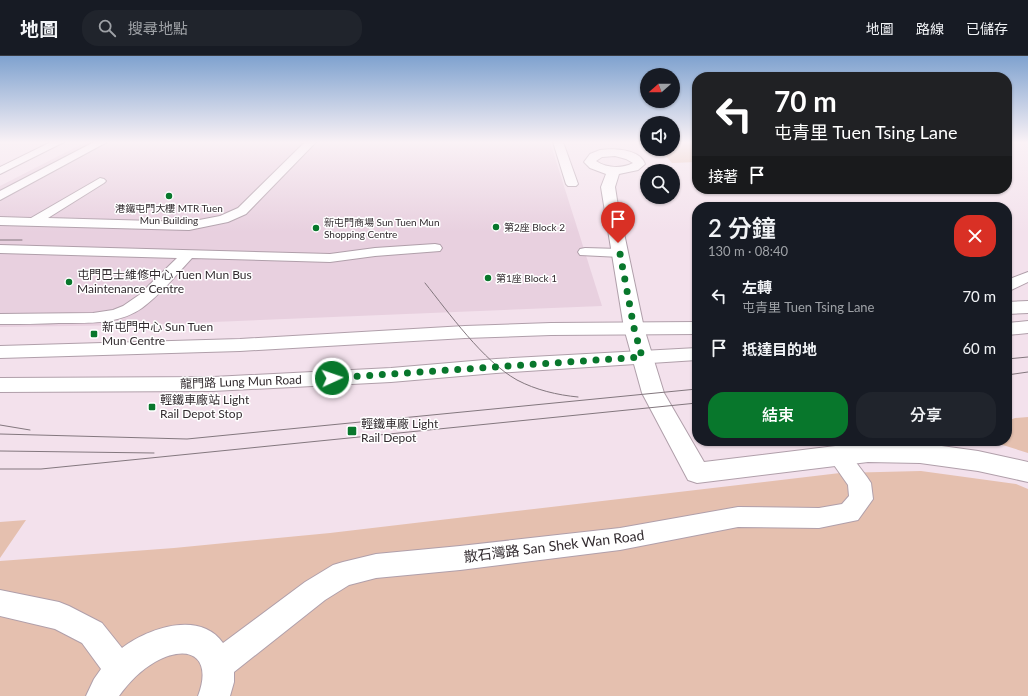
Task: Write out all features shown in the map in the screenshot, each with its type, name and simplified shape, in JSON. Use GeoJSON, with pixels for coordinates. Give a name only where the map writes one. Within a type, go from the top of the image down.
{"type":"FeatureCollection","features":[{"type":"Feature","properties":{"kind":"main road"},"geometry":{"type":"LineString","coordinates":[[613,172],[608,187],[634,328],[642,357],[653,393],[697,473],[868,452],[920,453],[978,461],[1028,472]]}},
{"type":"Feature","properties":{"kind":"main road"},"geometry":{"type":"LineString","coordinates":[[1012,308],[1028,307]]}},
{"type":"Feature","properties":{"kind":"main road"},"geometry":{"type":"LineString","coordinates":[[1012,329],[1028,327]]}},
{"type":"Feature","properties":{"kind":"main road"},"geometry":{"type":"LineString","coordinates":[[0,352],[151,349],[465,332],[692,328]]}},
{"type":"Feature","properties":{"kind":"main road","name":"龍門路 Lung Mun Road"},"geometry":{"type":"LineString","coordinates":[[0,385],[220,383],[391,375],[496,366],[692,354]]}},
{"type":"Feature","properties":{"kind":"lane"},"geometry":{"type":"LineString","coordinates":[[0,196],[46,172]]}},
{"type":"Feature","properties":{"kind":"lane"},"geometry":{"type":"LineString","coordinates":[[0,221],[189,226],[224,219],[242,211],[281,172]]}},
{"type":"Feature","properties":{"kind":"lane"},"geometry":{"type":"LineString","coordinates":[[568,172],[572,184]]}},
{"type":"Feature","properties":{"kind":"lane"},"geometry":{"type":"LineString","coordinates":[[33,222],[100,181]]}},
{"type":"Feature","properties":{"kind":"lane"},"geometry":{"type":"LineString","coordinates":[[46,250],[85,223]]}},
{"type":"Feature","properties":{"kind":"lane"},"geometry":{"type":"LineString","coordinates":[[0,249],[330,258],[375,252],[436,248]]}},
{"type":"Feature","properties":{"kind":"lane"},"geometry":{"type":"LineString","coordinates":[[585,252],[620,253]]}},
{"type":"Feature","properties":{"kind":"lane"},"geometry":{"type":"LineString","coordinates":[[0,319],[101,318],[116,314],[139,302],[189,254]]}},
{"type":"Feature","properties":{"kind":"lane"},"geometry":{"type":"LineString","coordinates":[[1012,284],[1028,278]]}},
{"type":"Feature","properties":{"kind":"lane","name":"散石灣路 San Shek Wan Road"},"geometry":{"type":"LineString","coordinates":[[218,664],[315,592],[344,574],[376,566],[460,558],[620,539],[738,517],[819,518],[849,513],[861,499],[859,483],[838,455]]}},
{"type":"Feature","properties":{"kind":"lane"},"geometry":{"type":"LineString","coordinates":[[0,603],[59,616],[92,633],[120,670]]}},
{"type":"Feature","properties":{"kind":"lane"},"geometry":{"type":"LineString","coordinates":[[102,696],[120,670],[136,656],[154,646],[172,640],[188,639],[202,643],[212,651],[218,664],[219,683],[214,696]]}},
{"type":"Feature","properties":{"kind":"shaded area"},"geometry":{"type":"Polygon","coordinates":[[[28,172],[559,172],[602,306],[140,325],[0,327],[0,186],[28,172]]]}},
{"type":"Feature","properties":{"kind":"shaded area"},"geometry":{"type":"Polygon","coordinates":[[[1028,417],[1028,453],[1006,446],[1012,446],[1012,419],[1028,417]]]}},
{"type":"Feature","properties":{"kind":"shaded area"},"geometry":{"type":"Polygon","coordinates":[[[921,471],[1016,484],[1028,489],[1028,696],[0,696],[0,561],[174,548],[330,533],[840,473],[921,471]]]}},
{"type":"Feature","properties":{"kind":"shaded area"},"geometry":{"type":"Polygon","coordinates":[[[26,520],[0,558],[0,522],[26,520]]]}},
{"type":"Feature","properties":{"kind":"tram line"},"geometry":{"type":"LineString","coordinates":[[0,240],[22,240]]}},
{"type":"Feature","properties":{"kind":"tram line"},"geometry":{"type":"LineString","coordinates":[[425,283],[467,336],[504,372],[524,384],[562,395],[578,397]]}},
{"type":"Feature","properties":{"kind":"tram line"},"geometry":{"type":"LineString","coordinates":[[1012,359],[1028,357]]}},
{"type":"Feature","properties":{"kind":"tram line"},"geometry":{"type":"LineString","coordinates":[[1012,374],[1028,372]]}},
{"type":"Feature","properties":{"kind":"tram line"},"geometry":{"type":"LineString","coordinates":[[0,434],[187,439],[692,389]]}},
{"type":"Feature","properties":{"kind":"tram line"},"geometry":{"type":"LineString","coordinates":[[0,469],[41,469],[692,404]]}},
{"type":"Feature","properties":{"kind":"tram line"},"geometry":{"type":"LineString","coordinates":[[0,425],[30,430]]}},
{"type":"Feature","properties":{"kind":"tram line"},"geometry":{"type":"LineString","coordinates":[[0,451],[154,453]]}},
{"type":"Feature","properties":{"kind":"place","name":"港鐵屯門大樓 MTR Tuen Mun Building"},"geometry":{"type":"Point","coordinates":[169,196]}},
{"type":"Feature","properties":{"kind":"place","name":"第2座 Block 2"},"geometry":{"type":"Point","coordinates":[496,227]}},
{"type":"Feature","properties":{"kind":"place","name":"新屯門商場 Sun Tuen Mun Shopping Centre"},"geometry":{"type":"Point","coordinates":[316,228]}},
{"type":"Feature","properties":{"kind":"place","name":"第1座 Block 1"},"geometry":{"type":"Point","coordinates":[488,278]}},
{"type":"Feature","properties":{"kind":"place","name":"屯門巴士維修中心 Tuen Mun Bus Maintenance Centre"},"geometry":{"type":"Point","coordinates":[69,282]}},
{"type":"Feature","properties":{"kind":"place","name":"新屯門中心 Sun Tuen Mun Centre"},"geometry":{"type":"Point","coordinates":[94,334]}},
{"type":"Feature","properties":{"kind":"place","name":"輕鐵車廠站 Light Rail Depot Stop"},"geometry":{"type":"Point","coordinates":[152,407]}},
{"type":"Feature","properties":{"kind":"place","name":"輕鐵車廠 Light Rail Depot"},"geometry":{"type":"Point","coordinates":[352,431]}},
{"type":"Feature","properties":{"kind":"route"},"geometry":{"type":"LineString","coordinates":[[332,378],[642,357],[634,328],[618,243]]}}]}
